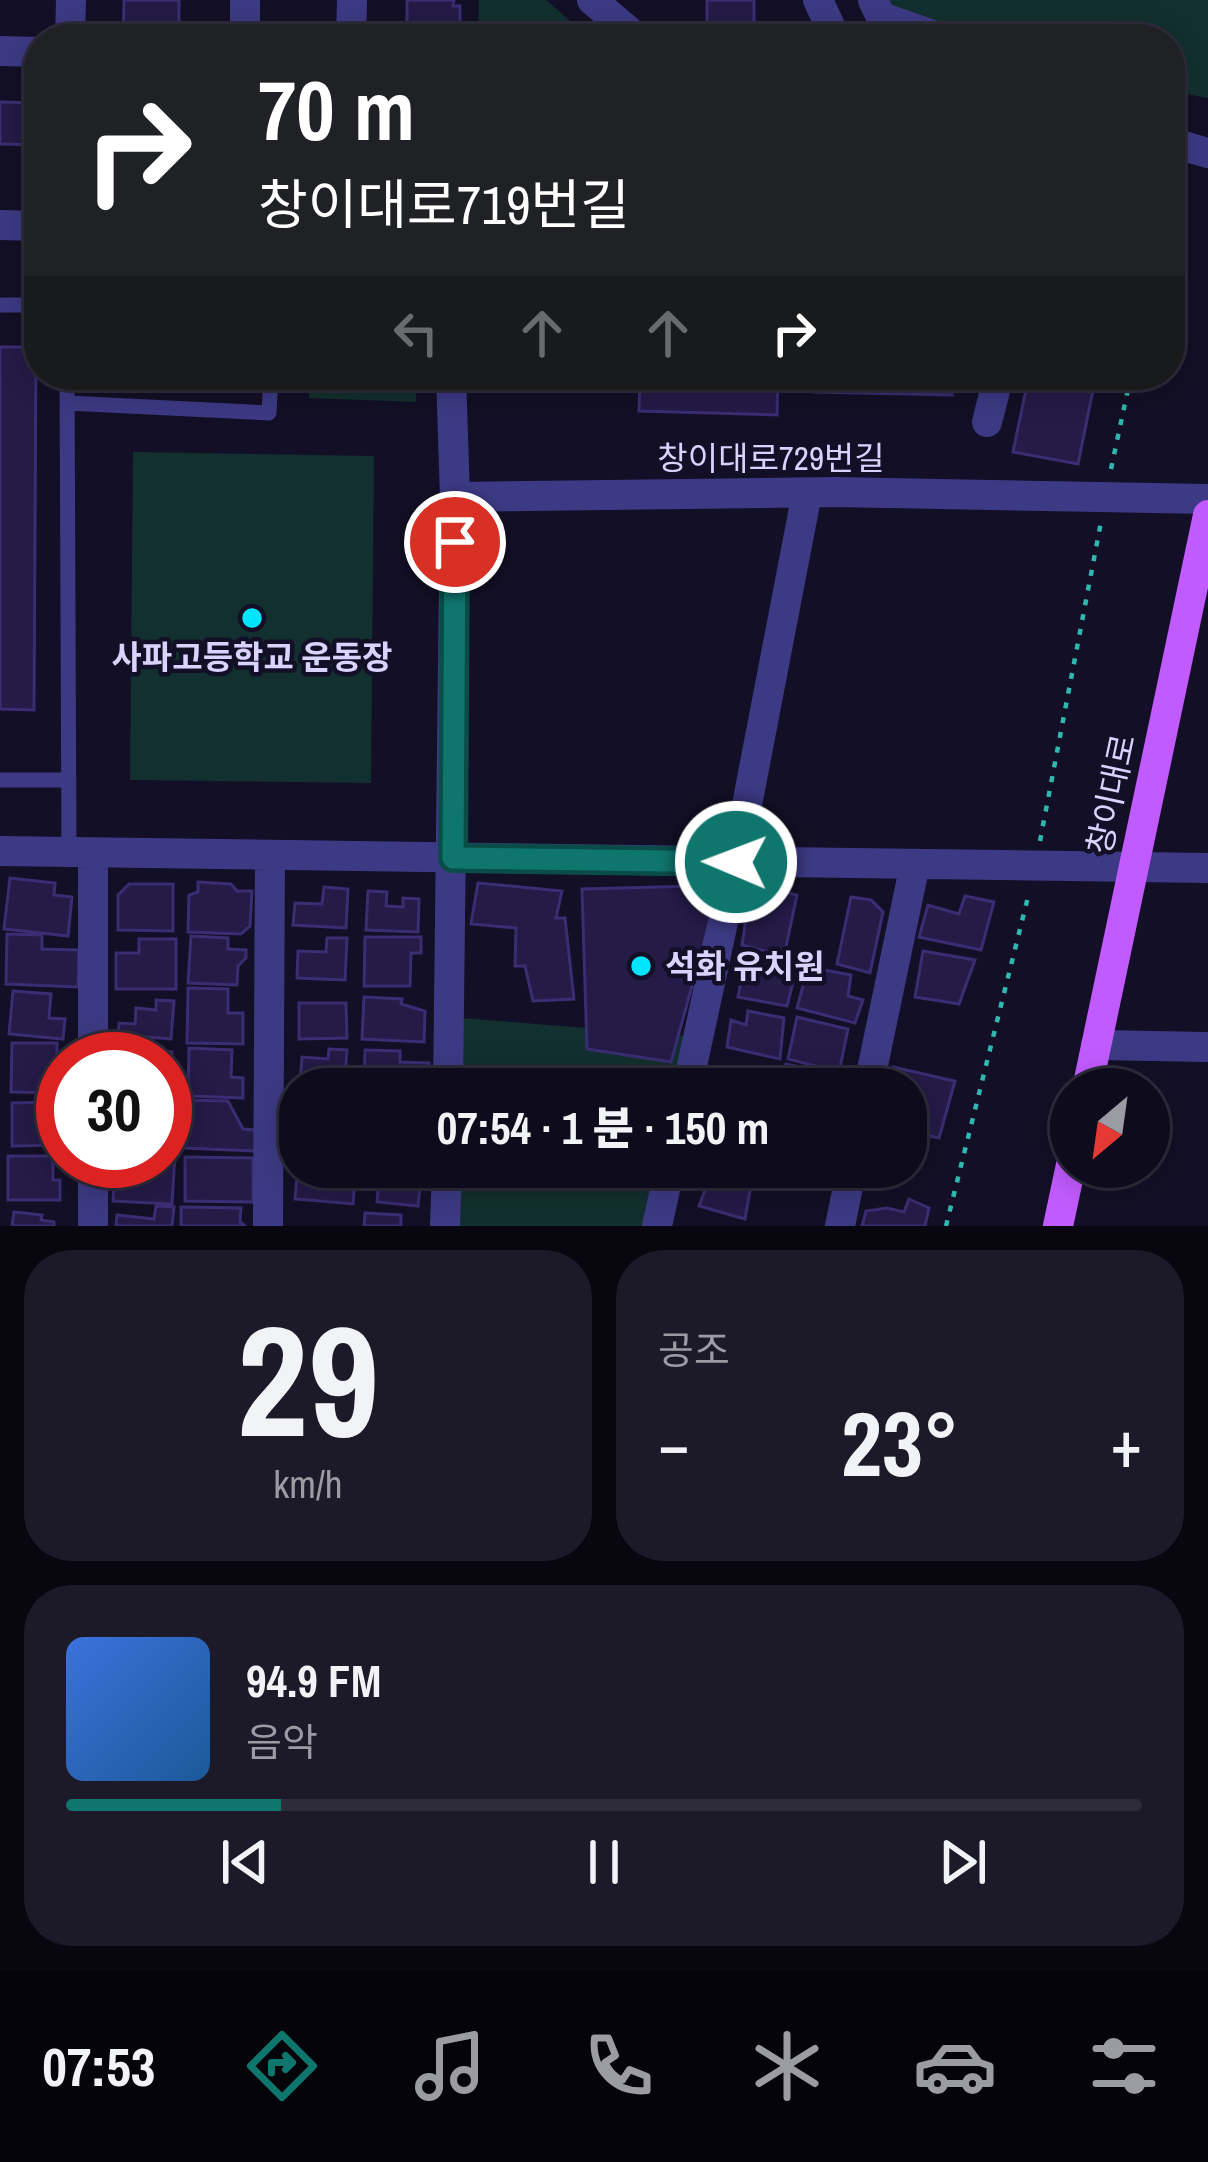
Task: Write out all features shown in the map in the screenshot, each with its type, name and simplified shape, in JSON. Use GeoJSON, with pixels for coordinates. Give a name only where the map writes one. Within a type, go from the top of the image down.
{"type":"FeatureCollection","features":[{"type":"Feature","properties":{"kind":"main road","name":"창이대로"},"geometry":{"type":"LineString","coordinates":[[1091,1068],[1208,514]]}},
{"type":"Feature","properties":{"kind":"main road"},"geometry":{"type":"LineString","coordinates":[[1058,1226],[1066,1188]]}},
{"type":"Feature","properties":{"kind":"street"},"geometry":{"type":"LineString","coordinates":[[592,0],[620,24]]}},
{"type":"Feature","properties":{"kind":"street"},"geometry":{"type":"LineString","coordinates":[[873,0],[881,17],[901,24]]}},
{"type":"Feature","properties":{"kind":"street"},"geometry":{"type":"LineString","coordinates":[[448,1068],[455,497],[451,390]]}},
{"type":"Feature","properties":{"kind":"street"},"geometry":{"type":"LineString","coordinates":[[987,422],[995,390]]}},
{"type":"Feature","properties":{"kind":"street"},"geometry":{"type":"LineString","coordinates":[[692,1068],[807,493]]}},
{"type":"Feature","properties":{"kind":"street","name":"창이대로729번길"},"geometry":{"type":"LineString","coordinates":[[455,497],[807,493],[1208,500]]}},
{"type":"Feature","properties":{"kind":"street"},"geometry":{"type":"LineString","coordinates":[[0,851],[1208,868]]}},
{"type":"Feature","properties":{"kind":"street"},"geometry":{"type":"LineString","coordinates":[[81,853],[91,1032]]}},
{"type":"Feature","properties":{"kind":"street"},"geometry":{"type":"LineString","coordinates":[[268,1226],[270,855]]}},
{"type":"Feature","properties":{"kind":"street"},"geometry":{"type":"LineString","coordinates":[[872,1068],[915,864]]}},
{"type":"Feature","properties":{"kind":"street"},"geometry":{"type":"LineString","coordinates":[[1096,1045],[1208,1046]]}},
{"type":"Feature","properties":{"kind":"street"},"geometry":{"type":"LineString","coordinates":[[93,1188],[93,1226]]}},
{"type":"Feature","properties":{"kind":"street"},"geometry":{"type":"LineString","coordinates":[[446,1226],[447,1188]]}},
{"type":"Feature","properties":{"kind":"street"},"geometry":{"type":"LineString","coordinates":[[657,1226],[665,1188]]}},
{"type":"Feature","properties":{"kind":"street"},"geometry":{"type":"LineString","coordinates":[[839,1226],[847,1188]]}},
{"type":"Feature","properties":{"kind":"lane"},"geometry":{"type":"LineString","coordinates":[[68,390],[69,781],[81,853]]}},
{"type":"Feature","properties":{"kind":"lane"},"geometry":{"type":"LineString","coordinates":[[68,403],[269,413],[270,390]]}},
{"type":"Feature","properties":{"kind":"lane"},"geometry":{"type":"LineString","coordinates":[[0,780],[69,781]]}},
{"type":"Feature","properties":{"kind":"path"},"geometry":{"type":"LineString","coordinates":[[946,1226],[1035,866],[1128,390]]}},
{"type":"Feature","properties":{"kind":"green space"},"geometry":{"type":"Polygon","coordinates":[[[479,0],[546,0],[574,24],[478,24],[479,0]]]}},
{"type":"Feature","properties":{"kind":"green space"},"geometry":{"type":"Polygon","coordinates":[[[873,0],[1208,0],[1208,98],[1185,94],[1185,24],[917,24],[873,0]]]}},
{"type":"Feature","properties":{"kind":"green space"},"geometry":{"type":"Polygon","coordinates":[[[309,390],[416,390],[416,402],[309,398],[309,390]]]}},
{"type":"Feature","properties":{"kind":"green space","name":"사파고등학교 운동장"},"geometry":{"type":"Polygon","coordinates":[[[133,452],[374,456],[371,783],[130,780],[133,452]]]}},
{"type":"Feature","properties":{"kind":"green space"},"geometry":{"type":"Polygon","coordinates":[[[450,1017],[698,1037],[691,1068],[449,1068],[450,1017]]]}},
{"type":"Feature","properties":{"kind":"green space"},"geometry":{"type":"Polygon","coordinates":[[[446,1188],[665,1188],[657,1226],[445,1226],[446,1188]]]}},
{"type":"Feature","properties":{"kind":"building"},"geometry":{"type":"Polygon","coordinates":[[[124,0],[179,0],[179,24],[123,24],[124,0]]]}},
{"type":"Feature","properties":{"kind":"building"},"geometry":{"type":"Polygon","coordinates":[[[407,0],[454,0],[453,6],[460,6],[460,24],[407,24],[407,0]]]}},
{"type":"Feature","properties":{"kind":"building"},"geometry":{"type":"Polygon","coordinates":[[[707,0],[754,0],[754,24],[707,24],[707,0]]]}},
{"type":"Feature","properties":{"kind":"building"},"geometry":{"type":"Polygon","coordinates":[[[0,102],[24,103],[24,145],[0,144],[0,102]]]}},
{"type":"Feature","properties":{"kind":"building"},"geometry":{"type":"Polygon","coordinates":[[[0,347],[24,347],[24,390],[36,390],[34,710],[0,709],[0,347]]]}},
{"type":"Feature","properties":{"kind":"building"},"geometry":{"type":"Polygon","coordinates":[[[640,390],[778,390],[777,415],[639,411],[640,390]]]}},
{"type":"Feature","properties":{"kind":"building"},"geometry":{"type":"Polygon","coordinates":[[[952,390],[952,395],[814,392],[952,390]]]}},
{"type":"Feature","properties":{"kind":"building"},"geometry":{"type":"Polygon","coordinates":[[[1026,390],[1093,390],[1078,464],[1013,452],[1026,390]]]}},
{"type":"Feature","properties":{"kind":"building"},"geometry":{"type":"Polygon","coordinates":[[[10,878],[55,883],[54,895],[72,897],[68,936],[4,929],[10,878]]]}},
{"type":"Feature","properties":{"kind":"building"},"geometry":{"type":"Polygon","coordinates":[[[198,882],[252,891],[250,926],[241,934],[188,932],[189,895],[198,892],[198,882]]]}},
{"type":"Feature","properties":{"kind":"building"},"geometry":{"type":"Polygon","coordinates":[[[478,883],[562,891],[556,918],[565,918],[574,999],[533,1001],[525,966],[515,966],[516,928],[471,924],[478,883]]]}},
{"type":"Feature","properties":{"kind":"building"},"geometry":{"type":"Polygon","coordinates":[[[129,884],[173,884],[173,931],[118,930],[118,895],[129,884]]]}},
{"type":"Feature","properties":{"kind":"building","name":"석화 유치원"},"geometry":{"type":"Polygon","coordinates":[[[697,886],[713,910],[671,1062],[587,1049],[582,889],[697,886]]]}},
{"type":"Feature","properties":{"kind":"building"},"geometry":{"type":"Polygon","coordinates":[[[324,887],[348,889],[346,928],[293,925],[295,903],[322,904],[324,887]]]}},
{"type":"Feature","properties":{"kind":"building"},"geometry":{"type":"Polygon","coordinates":[[[763,887],[797,895],[784,956],[742,945],[746,918],[758,912],[763,887]]]}},
{"type":"Feature","properties":{"kind":"building"},"geometry":{"type":"Polygon","coordinates":[[[368,891],[387,892],[386,906],[403,907],[403,898],[419,899],[418,932],[366,930],[368,891]]]}},
{"type":"Feature","properties":{"kind":"building"},"geometry":{"type":"Polygon","coordinates":[[[965,896],[994,902],[981,950],[919,937],[928,905],[959,914],[965,896]]]}},
{"type":"Feature","properties":{"kind":"building"},"geometry":{"type":"Polygon","coordinates":[[[851,897],[871,900],[883,912],[870,973],[837,964],[851,897]]]}},
{"type":"Feature","properties":{"kind":"building"},"geometry":{"type":"Polygon","coordinates":[[[7,934],[42,935],[42,949],[79,950],[78,987],[6,984],[7,934]]]}},
{"type":"Feature","properties":{"kind":"building"},"geometry":{"type":"Polygon","coordinates":[[[191,936],[228,938],[228,949],[246,950],[238,966],[237,985],[188,983],[191,936]]]}},
{"type":"Feature","properties":{"kind":"building"},"geometry":{"type":"Polygon","coordinates":[[[365,937],[421,937],[421,953],[411,953],[410,986],[364,986],[365,937]]]}},
{"type":"Feature","properties":{"kind":"building"},"geometry":{"type":"Polygon","coordinates":[[[327,938],[347,938],[345,980],[297,978],[298,951],[326,952],[327,938]]]}},
{"type":"Feature","properties":{"kind":"building"},"geometry":{"type":"Polygon","coordinates":[[[139,939],[176,939],[176,989],[116,989],[116,953],[139,953],[139,939]]]}},
{"type":"Feature","properties":{"kind":"building"},"geometry":{"type":"Polygon","coordinates":[[[923,951],[975,960],[959,1004],[915,997],[923,951]]]}},
{"type":"Feature","properties":{"kind":"building"},"geometry":{"type":"Polygon","coordinates":[[[746,956],[797,967],[787,1006],[738,997],[746,956]]]}},
{"type":"Feature","properties":{"kind":"building"},"geometry":{"type":"Polygon","coordinates":[[[808,967],[851,975],[848,996],[863,1000],[855,1023],[797,1008],[808,967]]]}},
{"type":"Feature","properties":{"kind":"building"},"geometry":{"type":"Polygon","coordinates":[[[188,988],[228,989],[228,1013],[243,1013],[243,1044],[192,1043],[192,1032],[187,1032],[188,988]]]}},
{"type":"Feature","properties":{"kind":"building"},"geometry":{"type":"Polygon","coordinates":[[[13,991],[51,994],[49,1018],[65,1019],[64,1032],[9,1034],[13,991]]]}},
{"type":"Feature","properties":{"kind":"building"},"geometry":{"type":"Polygon","coordinates":[[[364,997],[402,999],[401,1004],[425,1011],[424,1042],[362,1039],[364,997]]]}},
{"type":"Feature","properties":{"kind":"building"},"geometry":{"type":"Polygon","coordinates":[[[156,1000],[174,1001],[172,1032],[118,1032],[119,1023],[135,1024],[136,1008],[156,1010],[156,1000]]]}},
{"type":"Feature","properties":{"kind":"building"},"geometry":{"type":"Polygon","coordinates":[[[299,1003],[346,1003],[347,1038],[299,1039],[299,1003]]]}},
{"type":"Feature","properties":{"kind":"building"},"geometry":{"type":"Polygon","coordinates":[[[748,1011],[784,1018],[780,1059],[727,1047],[731,1020],[746,1025],[748,1011]]]}},
{"type":"Feature","properties":{"kind":"building"},"geometry":{"type":"Polygon","coordinates":[[[797,1017],[848,1029],[840,1068],[788,1059],[797,1017]]]}},
{"type":"Feature","properties":{"kind":"building"},"geometry":{"type":"Polygon","coordinates":[[[12,1043],[36,1043],[36,1092],[11,1092],[12,1043]]]}},
{"type":"Feature","properties":{"kind":"building"},"geometry":{"type":"Polygon","coordinates":[[[192,1048],[232,1050],[231,1077],[243,1078],[243,1098],[192,1096],[192,1048]]]}},
{"type":"Feature","properties":{"kind":"building"},"geometry":{"type":"Polygon","coordinates":[[[329,1049],[347,1050],[346,1068],[301,1068],[302,1057],[328,1059],[329,1049]]]}},
{"type":"Feature","properties":{"kind":"building"},"geometry":{"type":"Polygon","coordinates":[[[365,1050],[400,1051],[400,1062],[429,1063],[429,1068],[365,1068],[365,1050]]]}},
{"type":"Feature","properties":{"kind":"building"},"geometry":{"type":"Polygon","coordinates":[[[927,1075],[955,1081],[939,1138],[927,1135],[927,1075]]]}},
{"type":"Feature","properties":{"kind":"building"},"geometry":{"type":"Polygon","coordinates":[[[192,1100],[228,1101],[243,1129],[256,1130],[256,1151],[192,1148],[192,1100]]]}},
{"type":"Feature","properties":{"kind":"building"},"geometry":{"type":"Polygon","coordinates":[[[36,1102],[36,1146],[12,1146],[12,1103],[36,1102]]]}},
{"type":"Feature","properties":{"kind":"building"},"geometry":{"type":"Polygon","coordinates":[[[8,1156],[36,1156],[36,1188],[60,1188],[60,1200],[8,1200],[8,1156]]]}},
{"type":"Feature","properties":{"kind":"building"},"geometry":{"type":"Polygon","coordinates":[[[192,1157],[253,1158],[253,1202],[185,1201],[185,1188],[192,1188],[192,1157]]]}},
{"type":"Feature","properties":{"kind":"building"},"geometry":{"type":"Polygon","coordinates":[[[114,1188],[173,1188],[172,1204],[113,1201],[114,1188]]]}},
{"type":"Feature","properties":{"kind":"building"},"geometry":{"type":"Polygon","coordinates":[[[296,1188],[354,1188],[353,1204],[295,1199],[296,1188]]]}},
{"type":"Feature","properties":{"kind":"building"},"geometry":{"type":"Polygon","coordinates":[[[378,1188],[420,1188],[418,1206],[377,1202],[378,1188]]]}},
{"type":"Feature","properties":{"kind":"building"},"geometry":{"type":"Polygon","coordinates":[[[706,1188],[750,1188],[745,1219],[699,1206],[706,1188]]]}},
{"type":"Feature","properties":{"kind":"building"},"geometry":{"type":"Polygon","coordinates":[[[909,1199],[929,1208],[925,1226],[862,1226],[866,1211],[904,1212],[909,1199]]]}},
{"type":"Feature","properties":{"kind":"building"},"geometry":{"type":"Polygon","coordinates":[[[156,1206],[174,1207],[172,1226],[116,1226],[117,1215],[154,1219],[156,1206]]]}},
{"type":"Feature","properties":{"kind":"building"},"geometry":{"type":"Polygon","coordinates":[[[181,1207],[241,1208],[240,1222],[245,1226],[181,1226],[181,1207]]]}},
{"type":"Feature","properties":{"kind":"building"},"geometry":{"type":"Polygon","coordinates":[[[14,1212],[42,1215],[41,1220],[54,1222],[54,1226],[12,1226],[14,1212]]]}},
{"type":"Feature","properties":{"kind":"building"},"geometry":{"type":"Polygon","coordinates":[[[365,1213],[401,1215],[401,1226],[364,1226],[365,1213]]]}},
{"type":"Feature","properties":{"kind":"place","name":"사파고등학교 운동장"},"geometry":{"type":"Point","coordinates":[252,618]}},
{"type":"Feature","properties":{"kind":"place","name":"석화 유치원"},"geometry":{"type":"Point","coordinates":[641,966]}},
{"type":"Feature","properties":{"kind":"route"},"geometry":{"type":"LineString","coordinates":[[455,542],[453,858],[736,862]]}}]}
